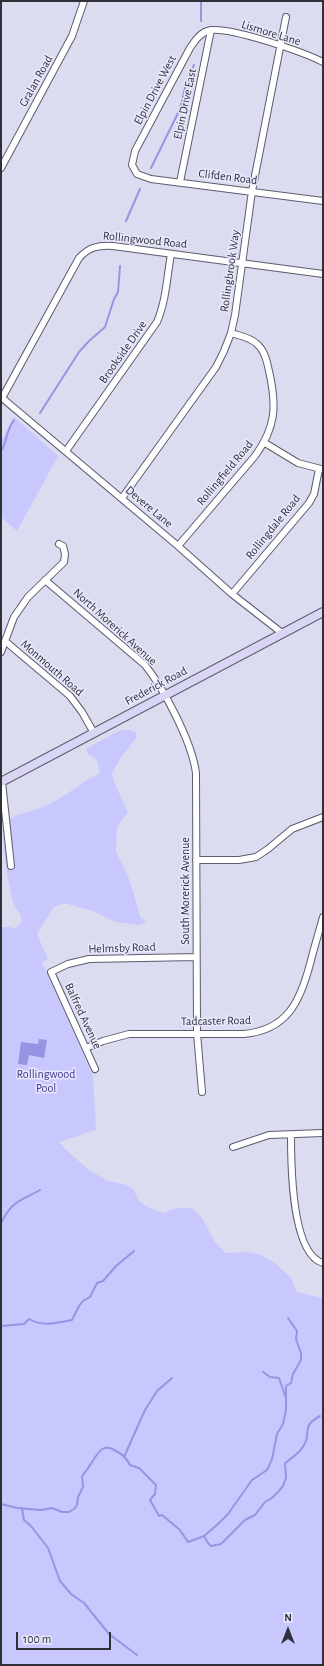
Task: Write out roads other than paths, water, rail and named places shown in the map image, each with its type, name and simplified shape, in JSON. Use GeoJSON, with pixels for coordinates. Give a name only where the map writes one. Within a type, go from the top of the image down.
{"type":"FeatureCollection","features":[{"type":"Feature","properties":{"kind":"main road","name":"Frederick Road"},"geometry":{"type":"LineString","coordinates":[[1,782],[323,612]]}},
{"type":"Feature","properties":{"kind":"street","name":"Gralan Road"},"geometry":{"type":"LineString","coordinates":[[1,168],[72,36],[84,1]]}},
{"type":"Feature","properties":{"kind":"street","name":"Rollingbrook Way"},"geometry":{"type":"LineString","coordinates":[[122,498],[216,367],[231,333],[238,298],[252,191],[286,17]]}},
{"type":"Feature","properties":{"kind":"street","name":"Lismore Lane"},"geometry":{"type":"LineString","coordinates":[[211,30],[228,31],[281,46],[323,62]]}},
{"type":"Feature","properties":{"kind":"street","name":"Elpin Drive West"},"geometry":{"type":"LineString","coordinates":[[133,170],[132,158],[135,150],[190,48],[201,34],[211,30]]}},
{"type":"Feature","properties":{"kind":"street","name":"Elpin Drive East"},"geometry":{"type":"LineString","coordinates":[[180,182],[211,30]]}},
{"type":"Feature","properties":{"kind":"street","name":"Clifden Road"},"geometry":{"type":"LineString","coordinates":[[133,170],[142,177],[323,201]]}},
{"type":"Feature","properties":{"kind":"street","name":"Rollingwood Road"},"geometry":{"type":"LineString","coordinates":[[2,398],[79,258],[84,252],[95,246],[171,254],[323,274]]}},
{"type":"Feature","properties":{"kind":"street","name":"Brookside Drive"},"geometry":{"type":"LineString","coordinates":[[66,451],[157,322],[162,312],[171,254]]}},
{"type":"Feature","properties":{"kind":"street","name":"Rollingfield Road"},"geometry":{"type":"LineString","coordinates":[[178,546],[265,443],[273,420],[274,393],[266,359],[257,343],[231,333]]}},
{"type":"Feature","properties":{"kind":"street","name":"Devere Lane"},"geometry":{"type":"LineString","coordinates":[[2,398],[122,498],[232,594],[282,633]]}},
{"type":"Feature","properties":{"kind":"street"},"geometry":{"type":"LineString","coordinates":[[265,443],[298,463],[321,469]]}},
{"type":"Feature","properties":{"kind":"street","name":"Rollingdale Road"},"geometry":{"type":"LineString","coordinates":[[232,594],[309,503],[314,494],[321,469]]}},
{"type":"Feature","properties":{"kind":"street"},"geometry":{"type":"LineString","coordinates":[[1,652],[8,629],[21,606],[28,597],[64,562],[65,554],[63,546],[59,544]]}},
{"type":"Feature","properties":{"kind":"street","name":"North Morerick Avenue"},"geometry":{"type":"LineString","coordinates":[[45,580],[144,665],[153,676],[164,696]]}},
{"type":"Feature","properties":{"kind":"street","name":"Monmouth Road"},"geometry":{"type":"LineString","coordinates":[[5,641],[70,696],[82,712],[94,733]]}},
{"type":"Feature","properties":{"kind":"street","name":"South Morerick Avenue"},"geometry":{"type":"LineString","coordinates":[[164,696],[189,745],[195,762],[197,1033],[202,1092]]}},
{"type":"Feature","properties":{"kind":"street"},"geometry":{"type":"LineString","coordinates":[[1,782],[11,866]]}},
{"type":"Feature","properties":{"kind":"street"},"geometry":{"type":"LineString","coordinates":[[196,860],[238,860],[256,857],[292,829],[323,817]]}},
{"type":"Feature","properties":{"kind":"street","name":"Tadcaster Road"},"geometry":{"type":"LineString","coordinates":[[86,1048],[109,1038],[129,1034],[253,1033],[271,1026],[285,1017],[295,1005],[304,986],[323,917]]}},
{"type":"Feature","properties":{"kind":"street","name":"Helmsby Road"},"geometry":{"type":"LineString","coordinates":[[51,972],[68,964],[89,958],[196,957]]}},
{"type":"Feature","properties":{"kind":"street","name":"Balfred Avenue"},"geometry":{"type":"LineString","coordinates":[[51,972],[95,1069]]}},
{"type":"Feature","properties":{"kind":"street"},"geometry":{"type":"LineString","coordinates":[[233,1147],[261,1137],[323,1134]]}},
{"type":"Feature","properties":{"kind":"street"},"geometry":{"type":"LineString","coordinates":[[291,1135],[293,1186],[298,1220],[308,1251],[313,1257],[323,1263]]}},
{"type":"Feature","properties":{"kind":"waterway"},"geometry":{"type":"LineString","coordinates":[[201,1],[201,21]]}},
{"type":"Feature","properties":{"kind":"waterway"},"geometry":{"type":"LineString","coordinates":[[151,168],[180,109],[186,84],[194,65]]}},
{"type":"Feature","properties":{"kind":"waterway"},"geometry":{"type":"LineString","coordinates":[[126,221],[140,189]]}},
{"type":"Feature","properties":{"kind":"waterway"},"geometry":{"type":"LineString","coordinates":[[40,413],[79,352],[105,327],[114,299],[118,292],[120,266]]}},
{"type":"Feature","properties":{"kind":"waterway"},"geometry":{"type":"LineString","coordinates":[[1,451],[5,444],[9,428],[14,420]]}},
{"type":"Feature","properties":{"kind":"waterway"},"geometry":{"type":"LineString","coordinates":[[1,1223],[5,1215],[17,1202],[40,1190]]}},
{"type":"Feature","properties":{"kind":"waterway"},"geometry":{"type":"LineString","coordinates":[[1,1326],[24,1324],[29,1319],[45,1324],[72,1320],[79,1306],[83,1301],[90,1297],[97,1283],[103,1281],[116,1266],[134,1251]]}},
{"type":"Feature","properties":{"kind":"waterway"},"geometry":{"type":"LineString","coordinates":[[1,1504],[17,1508],[41,1510],[52,1508],[62,1512],[69,1512],[77,1505],[78,1497],[83,1487],[82,1476],[100,1451],[111,1448],[122,1455],[130,1465],[139,1468],[156,1485],[155,1494],[150,1500],[159,1516],[162,1515],[180,1530],[188,1542],[204,1536],[228,1514],[252,1480],[267,1470],[272,1459],[277,1434],[283,1424],[286,1410],[286,1386],[291,1383],[293,1374],[301,1360],[301,1353],[296,1339],[297,1331],[288,1318]]}},
{"type":"Feature","properties":{"kind":"waterway"},"geometry":{"type":"LineString","coordinates":[[263,1372],[270,1377],[279,1378],[286,1398]]}},
{"type":"Feature","properties":{"kind":"waterway"},"geometry":{"type":"LineString","coordinates":[[124,1457],[145,1410],[157,1391],[172,1378]]}},
{"type":"Feature","properties":{"kind":"waterway"},"geometry":{"type":"LineString","coordinates":[[204,1536],[211,1546],[221,1544],[245,1520],[255,1515],[265,1502],[278,1492],[283,1486],[286,1478],[285,1463],[296,1455],[302,1448],[307,1437],[310,1423],[320,1416]]}},
{"type":"Feature","properties":{"kind":"waterway"},"geometry":{"type":"LineString","coordinates":[[22,1508],[24,1520],[31,1526],[48,1548],[60,1581],[71,1594],[84,1603],[109,1634],[137,1655]]}},
{"type":"Feature","properties":{"kind":"park label","name":"Rollingwood Pool"},"geometry":{"type":"Point","coordinates":[46,1081]}}]}
